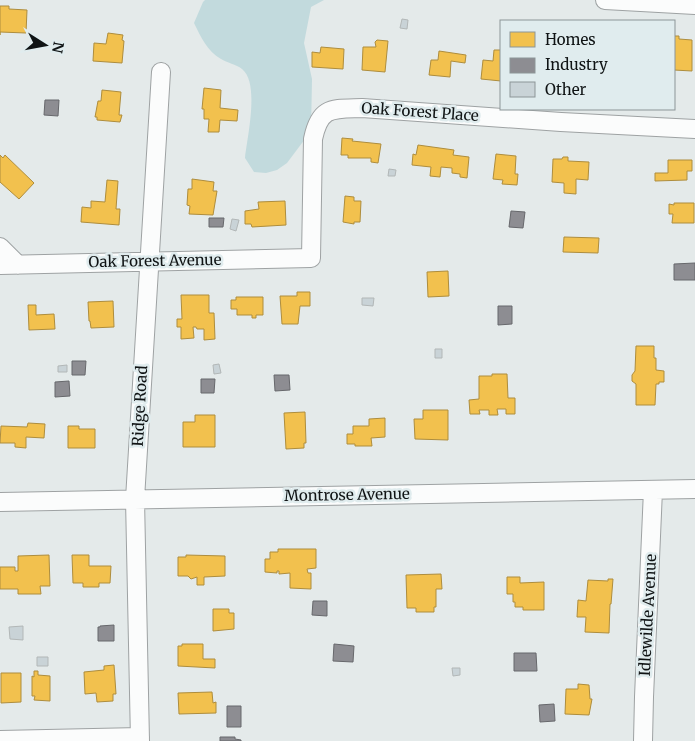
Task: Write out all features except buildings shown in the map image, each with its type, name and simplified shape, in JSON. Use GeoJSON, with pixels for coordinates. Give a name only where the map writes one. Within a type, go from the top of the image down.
{"type":"FeatureCollection","features":[{"type":"Feature","properties":{"kind":"street"},"geometry":{"type":"LineString","coordinates":[[604,0],[695,5]]}},
{"type":"Feature","properties":{"kind":"street","name":"Ridge Road"},"geometry":{"type":"LineString","coordinates":[[140,739],[135,499],[161,72]]}},
{"type":"Feature","properties":{"kind":"street","name":"Oak Forest Place"},"geometry":{"type":"LineString","coordinates":[[311,258],[313,139],[316,124],[321,115],[331,110],[362,108],[695,129]]}},
{"type":"Feature","properties":{"kind":"street"},"geometry":{"type":"LineString","coordinates":[[0,247],[9,265]]}},
{"type":"Feature","properties":{"kind":"street","name":"Oak Forest Avenue"},"geometry":{"type":"LineString","coordinates":[[9,265],[311,258]]}},
{"type":"Feature","properties":{"kind":"street","name":"Montrose Avenue"},"geometry":{"type":"LineString","coordinates":[[0,502],[695,489]]}},
{"type":"Feature","properties":{"kind":"street","name":"Idlewilde Avenue"},"geometry":{"type":"LineString","coordinates":[[644,741],[644,697],[653,490]]}},
{"type":"Feature","properties":{"kind":"street"},"geometry":{"type":"LineString","coordinates":[[0,740],[140,739]]}},
{"type":"Feature","properties":{"kind":"shaded area"},"geometry":{"type":"Polygon","coordinates":[[[205,0],[324,0],[311,7],[304,43],[312,79],[311,131],[287,163],[277,170],[266,173],[254,172],[245,158],[251,111],[250,86],[247,76],[242,69],[216,56],[208,48],[199,33],[194,23],[205,0]]]}}]}
